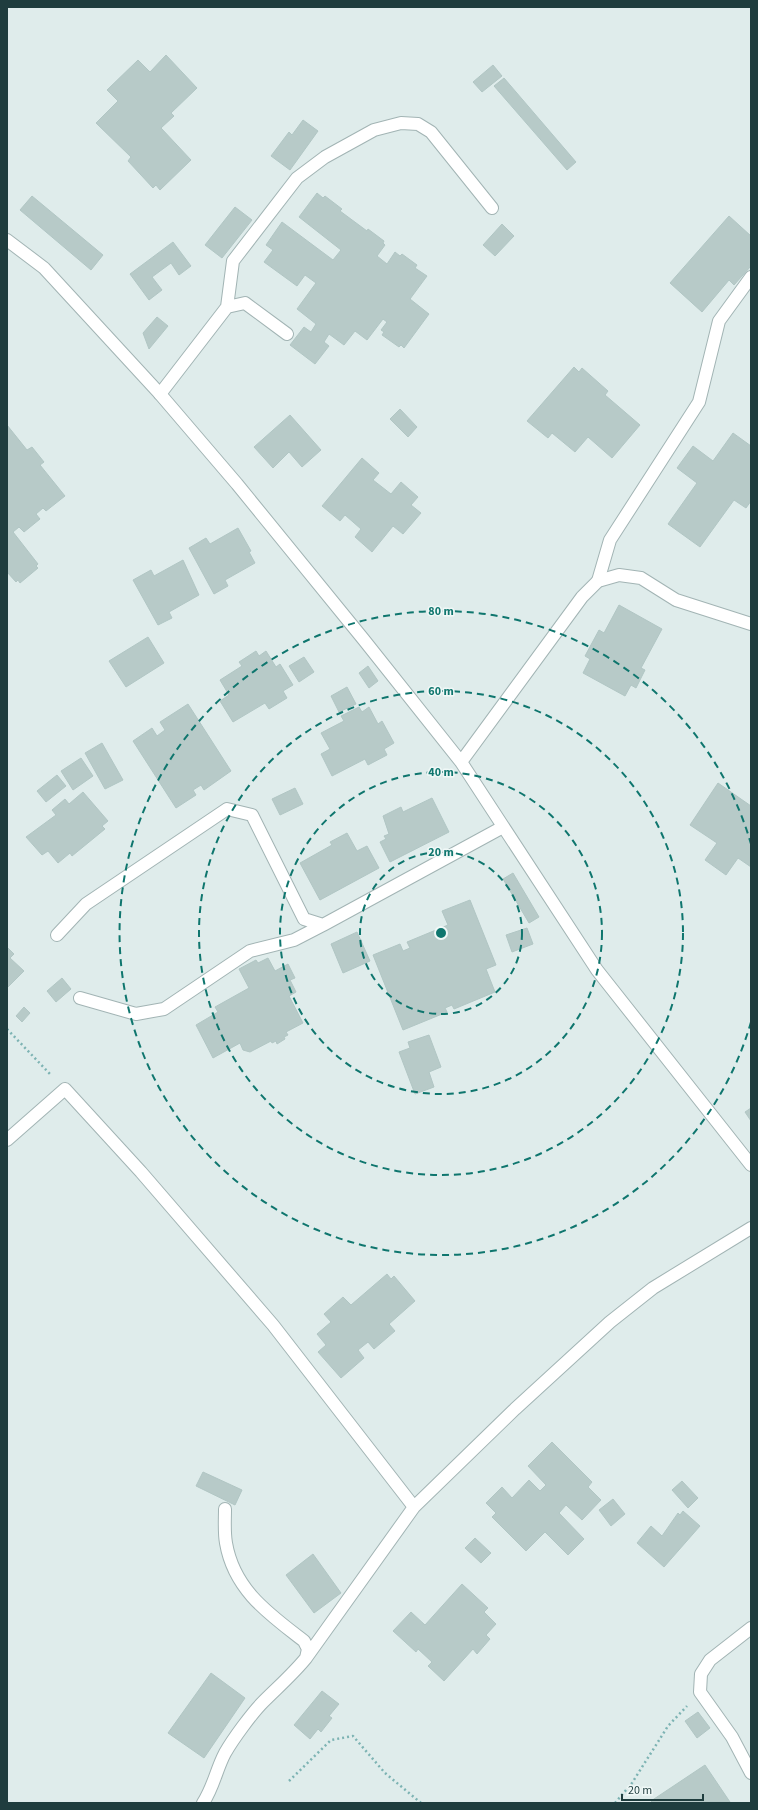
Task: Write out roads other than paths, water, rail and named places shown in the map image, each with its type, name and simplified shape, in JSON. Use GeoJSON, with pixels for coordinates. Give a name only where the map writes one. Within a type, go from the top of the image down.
{"type":"FeatureCollection","features":[{"type":"Feature","properties":{"kind":"street"},"geometry":{"type":"LineString","coordinates":[[160,394],[227,307],[233,261],[297,178],[325,157],[374,130],[401,123],[418,124],[431,132],[492,208]]}},
{"type":"Feature","properties":{"kind":"street"},"geometry":{"type":"LineString","coordinates":[[7,240],[44,268],[160,394],[307,570],[461,762],[596,970],[751,1164]]}},
{"type":"Feature","properties":{"kind":"street"},"geometry":{"type":"LineString","coordinates":[[461,762],[582,597],[598,581],[610,540],[699,402],[719,321],[751,277]]}},
{"type":"Feature","properties":{"kind":"street"},"geometry":{"type":"LineString","coordinates":[[227,307],[244,303],[287,334]]}},
{"type":"Feature","properties":{"kind":"street"},"geometry":{"type":"LineString","coordinates":[[598,581],[619,575],[641,578],[676,600],[751,624]]}},
{"type":"Feature","properties":{"kind":"street"},"geometry":{"type":"LineString","coordinates":[[57,935],[86,904],[227,809],[252,815],[304,919],[323,925]]}},
{"type":"Feature","properties":{"kind":"street"},"geometry":{"type":"LineString","coordinates":[[80,998],[136,1014],[164,1009],[250,951],[294,940],[503,826]]}},
{"type":"Feature","properties":{"kind":"street"},"geometry":{"type":"LineString","coordinates":[[7,1140],[65,1089],[141,1172],[273,1326],[414,1507]]}},
{"type":"Feature","properties":{"kind":"street"},"geometry":{"type":"LineString","coordinates":[[203,1803],[212,1789],[225,1753],[262,1703],[296,1672],[414,1507],[515,1409],[610,1322],[653,1288],[751,1228]]}},
{"type":"Feature","properties":{"kind":"street"},"geometry":{"type":"LineString","coordinates":[[225,1509],[226,1542],[232,1564],[242,1583],[254,1600],[304,1641],[308,1649],[306,1658]]}},
{"type":"Feature","properties":{"kind":"street"},"geometry":{"type":"LineString","coordinates":[[751,1628],[710,1660],[701,1674],[700,1692],[732,1737],[751,1773]]}}]}
